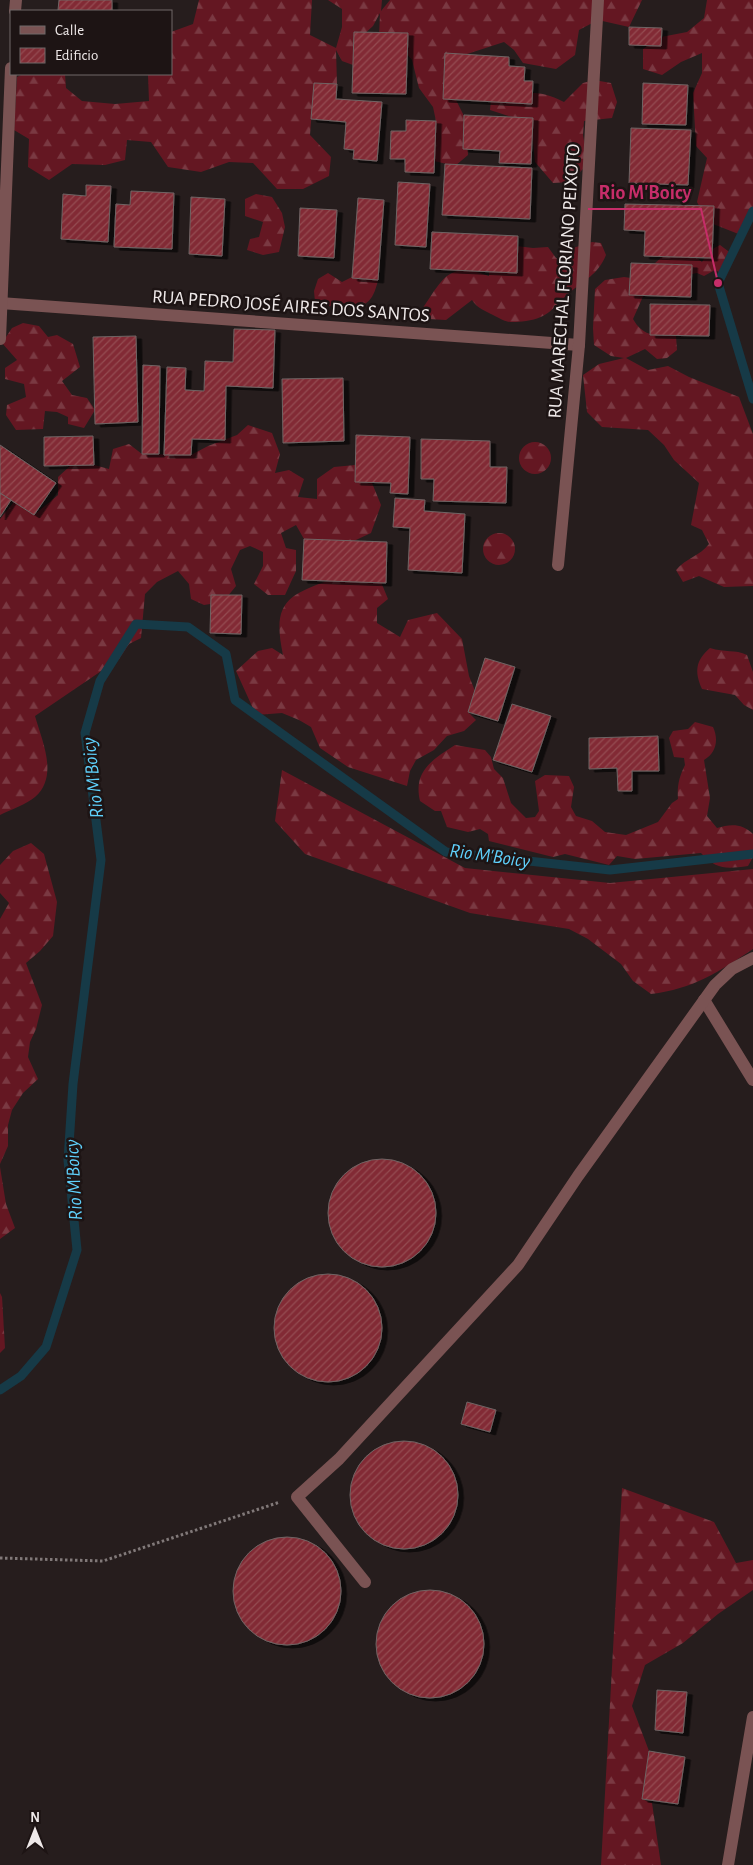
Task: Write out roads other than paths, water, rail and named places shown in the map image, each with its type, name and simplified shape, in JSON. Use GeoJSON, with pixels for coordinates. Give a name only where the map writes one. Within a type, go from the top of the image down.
{"type":"FeatureCollection","features":[{"type":"Feature","properties":{"kind":"street","name":"RUA MARECHAL FLORIANO PEIXOTO"},"geometry":{"type":"LineString","coordinates":[[558,565],[580,345],[598,0]]}},
{"type":"Feature","properties":{"kind":"street"},"geometry":{"type":"LineString","coordinates":[[0,339],[11,75]]}},
{"type":"Feature","properties":{"kind":"street","name":"RUA PEDRO JOSÉ AIRES DOS SANTOS"},"geometry":{"type":"LineString","coordinates":[[1,303],[580,345]]}},
{"type":"Feature","properties":{"kind":"street"},"geometry":{"type":"LineString","coordinates":[[365,1582],[297,1497],[339,1460],[518,1265],[578,1176],[715,985],[732,969],[753,958]]}},
{"type":"Feature","properties":{"kind":"street"},"geometry":{"type":"LineString","coordinates":[[704,1000],[753,1080]]}},
{"type":"Feature","properties":{"kind":"street"},"geometry":{"type":"LineString","coordinates":[[728,1865],[753,1717]]}},
{"type":"Feature","properties":{"kind":"waterway","name":"Rio M'Boicy"},"geometry":{"type":"LineString","coordinates":[[753,211],[718,283],[753,399]]}},
{"type":"Feature","properties":{"kind":"waterway","name":"Rio M'Boicy"},"geometry":{"type":"LineString","coordinates":[[0,1390],[21,1376],[46,1347],[77,1250],[68,1160],[73,1084],[101,860],[85,733],[100,681],[136,624],[188,627],[226,654],[235,700],[446,852],[610,870],[753,854]]}},
{"type":"Feature","properties":{"kind":"place","name":"Rio M'Boicy"},"geometry":{"type":"Point","coordinates":[718,283]}}]}
